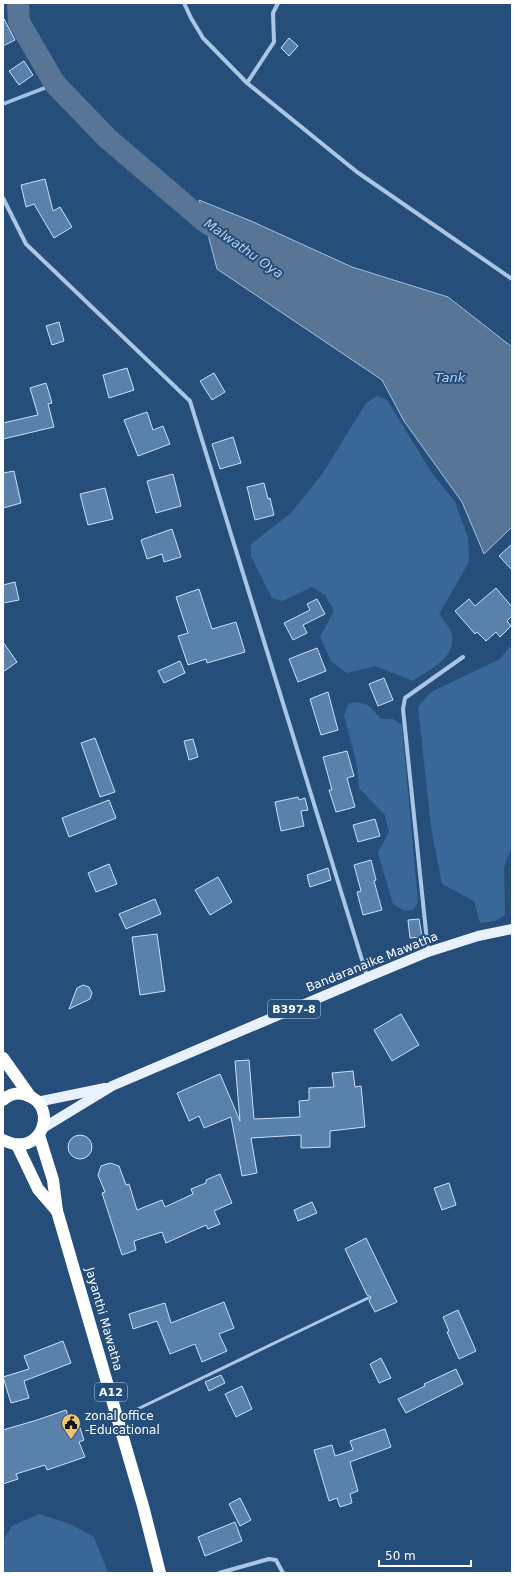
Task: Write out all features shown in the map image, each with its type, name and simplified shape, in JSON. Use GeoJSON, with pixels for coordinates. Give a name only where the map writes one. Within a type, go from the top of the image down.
{"type":"FeatureCollection","features":[{"type":"Feature","properties":{"kind":"highway"},"geometry":{"type":"LineString","coordinates":[[3,1058],[34,1099]]}},
{"type":"Feature","properties":{"kind":"highway"},"geometry":{"type":"LineString","coordinates":[[3,1100],[14,1094],[22,1094],[34,1099]]}},
{"type":"Feature","properties":{"kind":"highway","name":"Jayanthi Mawatha"},"geometry":{"type":"LineString","coordinates":[[34,1099],[44,1114],[41,1131],[53,1180],[57,1211],[118,1418],[160,1573]]}},
{"type":"Feature","properties":{"kind":"highway"},"geometry":{"type":"LineString","coordinates":[[9,1143],[25,1144],[33,1141],[41,1131]]}},
{"type":"Feature","properties":{"kind":"highway","name":"Jayanthi Mawatha"},"geometry":{"type":"LineString","coordinates":[[9,1143],[38,1189],[57,1211]]}},
{"type":"Feature","properties":{"kind":"main road","name":"Bandaranaike Mawatha"},"geometry":{"type":"LineString","coordinates":[[41,1131],[112,1086],[428,952],[478,936],[512,929]]}},
{"type":"Feature","properties":{"kind":"main road","name":"Bandaranaike Mawatha"},"geometry":{"type":"LineString","coordinates":[[34,1099],[112,1086]]}},
{"type":"Feature","properties":{"kind":"street"},"geometry":{"type":"LineString","coordinates":[[184,3],[190,18],[203,38],[246,84],[356,172],[512,279]]}},
{"type":"Feature","properties":{"kind":"street"},"geometry":{"type":"LineString","coordinates":[[246,84],[274,42],[273,13],[278,3]]}},
{"type":"Feature","properties":{"kind":"street"},"geometry":{"type":"LineString","coordinates":[[3,198],[26,244],[190,401],[368,977]]}},
{"type":"Feature","properties":{"kind":"street"},"geometry":{"type":"LineString","coordinates":[[428,952],[403,709],[405,698],[462,657]]}},
{"type":"Feature","properties":{"kind":"street"},"geometry":{"type":"LineString","coordinates":[[219,1573],[268,1559],[276,1560],[283,1573]]}},
{"type":"Feature","properties":{"kind":"lane"},"geometry":{"type":"LineString","coordinates":[[118,1418],[368,1298]]}},
{"type":"Feature","properties":{"kind":"shaded area"},"geometry":{"type":"Polygon","coordinates":[[[377,396],[387,400],[432,473],[455,502],[468,537],[469,562],[439,614],[449,627],[452,635],[450,650],[446,657],[433,668],[413,681],[375,666],[347,673],[331,661],[320,637],[334,611],[325,595],[312,587],[283,601],[272,598],[251,556],[251,544],[291,513],[323,473],[366,403],[377,396]]]}},
{"type":"Feature","properties":{"kind":"shaded area"},"geometry":{"type":"Polygon","coordinates":[[[512,644],[512,846],[504,867],[505,915],[495,921],[480,923],[474,901],[442,884],[431,827],[418,707],[431,692],[500,659],[512,644]]]}},
{"type":"Feature","properties":{"kind":"shaded area"},"geometry":{"type":"Polygon","coordinates":[[[358,702],[369,706],[381,719],[393,719],[402,725],[418,902],[413,910],[405,911],[393,904],[378,853],[389,832],[385,815],[359,788],[357,765],[344,715],[349,703],[358,702]]]}},
{"type":"Feature","properties":{"kind":"shaded area"},"geometry":{"type":"Polygon","coordinates":[[[39,1514],[70,1524],[94,1537],[108,1573],[3,1573],[3,1540],[12,1526],[39,1514]]]}},
{"type":"Feature","properties":{"kind":"water","name":"Tank"},"geometry":{"type":"Polygon","coordinates":[[[199,200],[251,221],[352,267],[448,297],[512,347],[512,527],[484,554],[462,502],[404,421],[382,380],[217,269],[199,200]]]}},
{"type":"Feature","properties":{"kind":"building"},"geometry":{"type":"Polygon","coordinates":[[[3,17],[15,40],[3,46],[3,17]]]}},
{"type":"Feature","properties":{"kind":"building"},"geometry":{"type":"Polygon","coordinates":[[[289,38],[298,46],[289,56],[281,48],[289,38]]]}},
{"type":"Feature","properties":{"kind":"building"},"geometry":{"type":"Polygon","coordinates":[[[24,61],[33,75],[19,85],[9,71],[24,61]]]}},
{"type":"Feature","properties":{"kind":"building"},"geometry":{"type":"Polygon","coordinates":[[[45,179],[53,211],[60,207],[72,227],[54,238],[34,204],[26,207],[21,185],[45,179]]]}},
{"type":"Feature","properties":{"kind":"building"},"geometry":{"type":"Polygon","coordinates":[[[59,322],[64,341],[52,345],[46,326],[59,322]]]}},
{"type":"Feature","properties":{"kind":"building"},"geometry":{"type":"Polygon","coordinates":[[[127,368],[134,390],[109,398],[103,375],[127,368]]]}},
{"type":"Feature","properties":{"kind":"building"},"geometry":{"type":"Polygon","coordinates":[[[214,373],[225,392],[212,400],[200,381],[214,373]]]}},
{"type":"Feature","properties":{"kind":"building"},"geometry":{"type":"Polygon","coordinates":[[[46,383],[52,403],[48,404],[54,427],[3,439],[3,423],[38,415],[30,388],[46,383]]]}},
{"type":"Feature","properties":{"kind":"building"},"geometry":{"type":"Polygon","coordinates":[[[147,412],[153,430],[163,426],[170,444],[138,456],[124,420],[147,412]]]}},
{"type":"Feature","properties":{"kind":"building"},"geometry":{"type":"Polygon","coordinates":[[[233,437],[241,463],[220,469],[212,444],[233,437]]]}},
{"type":"Feature","properties":{"kind":"building"},"geometry":{"type":"Polygon","coordinates":[[[14,471],[21,503],[3,508],[3,473],[14,471]]]}},
{"type":"Feature","properties":{"kind":"building"},"geometry":{"type":"Polygon","coordinates":[[[173,474],[181,506],[156,513],[147,481],[173,474]]]}},
{"type":"Feature","properties":{"kind":"building"},"geometry":{"type":"Polygon","coordinates":[[[264,483],[268,499],[270,498],[274,515],[255,520],[247,487],[264,483]]]}},
{"type":"Feature","properties":{"kind":"building"},"geometry":{"type":"Polygon","coordinates":[[[105,488],[113,519],[88,525],[80,494],[105,488]]]}},
{"type":"Feature","properties":{"kind":"building"},"geometry":{"type":"Polygon","coordinates":[[[172,529],[181,557],[164,562],[162,554],[147,559],[141,540],[172,529]]]}},
{"type":"Feature","properties":{"kind":"building"},"geometry":{"type":"Polygon","coordinates":[[[512,544],[512,570],[499,556],[512,544]]]}},
{"type":"Feature","properties":{"kind":"building"},"geometry":{"type":"Polygon","coordinates":[[[15,582],[19,600],[3,603],[3,585],[15,582]]]}},
{"type":"Feature","properties":{"kind":"building"},"geometry":{"type":"Polygon","coordinates":[[[496,588],[512,607],[512,616],[507,621],[511,626],[500,637],[496,632],[486,641],[477,632],[475,634],[455,611],[469,599],[475,606],[496,588]]]}},
{"type":"Feature","properties":{"kind":"building"},"geometry":{"type":"Polygon","coordinates":[[[199,589],[212,629],[236,622],[245,652],[207,663],[206,659],[188,665],[178,636],[188,633],[176,597],[199,589]]]}},
{"type":"Feature","properties":{"kind":"building"},"geometry":{"type":"Polygon","coordinates":[[[317,599],[325,614],[303,625],[307,633],[293,640],[284,623],[310,610],[307,604],[317,599]]]}},
{"type":"Feature","properties":{"kind":"building"},"geometry":{"type":"Polygon","coordinates":[[[3,642],[17,662],[3,672],[3,642]]]}},
{"type":"Feature","properties":{"kind":"building"},"geometry":{"type":"Polygon","coordinates":[[[317,648],[326,671],[298,682],[289,659],[317,648]]]}},
{"type":"Feature","properties":{"kind":"building"},"geometry":{"type":"Polygon","coordinates":[[[180,661],[185,673],[164,683],[158,671],[180,661]]]}},
{"type":"Feature","properties":{"kind":"building"},"geometry":{"type":"Polygon","coordinates":[[[384,678],[393,700],[378,706],[369,684],[384,678]]]}},
{"type":"Feature","properties":{"kind":"building"},"geometry":{"type":"Polygon","coordinates":[[[328,692],[338,730],[321,735],[310,699],[328,692]]]}},
{"type":"Feature","properties":{"kind":"building"},"geometry":{"type":"Polygon","coordinates":[[[95,738],[115,792],[100,797],[81,743],[95,738]]]}},
{"type":"Feature","properties":{"kind":"building"},"geometry":{"type":"Polygon","coordinates":[[[193,739],[198,757],[189,760],[184,741],[193,739]]]}},
{"type":"Feature","properties":{"kind":"building"},"geometry":{"type":"Polygon","coordinates":[[[347,751],[354,776],[347,778],[355,807],[336,812],[329,790],[332,790],[323,757],[347,751]]]}},
{"type":"Feature","properties":{"kind":"building"},"geometry":{"type":"Polygon","coordinates":[[[298,797],[299,800],[305,798],[308,810],[301,811],[304,826],[281,831],[275,802],[298,797]]]}},
{"type":"Feature","properties":{"kind":"building"},"geometry":{"type":"Polygon","coordinates":[[[109,800],[116,818],[69,837],[62,818],[109,800]]]}},
{"type":"Feature","properties":{"kind":"building"},"geometry":{"type":"Polygon","coordinates":[[[375,819],[380,836],[358,842],[353,825],[375,819]]]}},
{"type":"Feature","properties":{"kind":"building"},"geometry":{"type":"Polygon","coordinates":[[[371,860],[376,880],[374,881],[382,910],[363,915],[357,892],[361,891],[354,865],[371,860]]]}},
{"type":"Feature","properties":{"kind":"building"},"geometry":{"type":"Polygon","coordinates":[[[109,864],[117,884],[96,892],[88,873],[109,864]]]}},
{"type":"Feature","properties":{"kind":"building"},"geometry":{"type":"Polygon","coordinates":[[[328,868],[331,880],[310,887],[307,875],[328,868]]]}},
{"type":"Feature","properties":{"kind":"building"},"geometry":{"type":"Polygon","coordinates":[[[218,877],[232,902],[210,915],[195,890],[218,877]]]}},
{"type":"Feature","properties":{"kind":"building"},"geometry":{"type":"Polygon","coordinates":[[[155,899],[161,914],[126,929],[119,914],[155,899]]]}},
{"type":"Feature","properties":{"kind":"building"},"geometry":{"type":"Polygon","coordinates":[[[419,919],[422,937],[410,938],[408,920],[419,919]]]}},
{"type":"Feature","properties":{"kind":"building"},"geometry":{"type":"Polygon","coordinates":[[[157,934],[165,991],[140,995],[132,937],[157,934]]]}},
{"type":"Feature","properties":{"kind":"building"},"geometry":{"type":"Polygon","coordinates":[[[83,985],[89,987],[92,993],[90,999],[69,1009],[77,988],[83,985]]]}},
{"type":"Feature","properties":{"kind":"building"},"geometry":{"type":"Polygon","coordinates":[[[401,1014],[419,1045],[392,1061],[374,1030],[401,1014]]]}},
{"type":"Feature","properties":{"kind":"building"},"geometry":{"type":"Polygon","coordinates":[[[249,1060],[254,1119],[300,1117],[299,1101],[309,1100],[309,1088],[334,1087],[332,1073],[353,1071],[355,1087],[361,1086],[365,1127],[330,1131],[330,1147],[301,1148],[301,1135],[251,1138],[257,1173],[242,1176],[231,1117],[204,1128],[199,1116],[189,1121],[177,1093],[220,1074],[240,1121],[235,1061],[249,1060]]]}},
{"type":"Feature","properties":{"kind":"building"},"geometry":{"type":"Polygon","coordinates":[[[80,1135],[88,1139],[92,1147],[88,1155],[80,1159],[72,1155],[68,1147],[72,1139],[80,1135]]]}},
{"type":"Feature","properties":{"kind":"building"},"geometry":{"type":"Polygon","coordinates":[[[110,1163],[119,1166],[126,1185],[129,1184],[137,1210],[162,1200],[165,1207],[193,1194],[191,1189],[206,1183],[206,1180],[220,1174],[232,1203],[214,1211],[220,1224],[208,1229],[206,1225],[166,1243],[162,1232],[134,1241],[136,1250],[122,1255],[102,1193],[105,1192],[98,1175],[101,1166],[110,1163]]]}},
{"type":"Feature","properties":{"kind":"building"},"geometry":{"type":"Polygon","coordinates":[[[449,1183],[456,1205],[442,1210],[434,1188],[449,1183]]]}},
{"type":"Feature","properties":{"kind":"building"},"geometry":{"type":"Polygon","coordinates":[[[312,1202],[317,1213],[298,1221],[294,1210],[312,1202]]]}},
{"type":"Feature","properties":{"kind":"building"},"geometry":{"type":"Polygon","coordinates":[[[366,1238],[397,1302],[375,1312],[369,1301],[371,1297],[367,1295],[345,1249],[366,1238]]]}},
{"type":"Feature","properties":{"kind":"building"},"geometry":{"type":"Polygon","coordinates":[[[224,1302],[234,1328],[219,1334],[227,1351],[202,1362],[195,1344],[170,1354],[157,1321],[133,1329],[129,1314],[165,1303],[171,1323],[224,1302]]]}},
{"type":"Feature","properties":{"kind":"building"},"geometry":{"type":"Polygon","coordinates":[[[458,1310],[476,1351],[459,1359],[447,1332],[449,1331],[443,1317],[458,1310]]]}},
{"type":"Feature","properties":{"kind":"building"},"geometry":{"type":"Polygon","coordinates":[[[63,1341],[71,1363],[24,1381],[29,1398],[11,1403],[3,1377],[29,1369],[24,1356],[63,1341]]]}},
{"type":"Feature","properties":{"kind":"building"},"geometry":{"type":"Polygon","coordinates":[[[381,1358],[391,1378],[379,1383],[370,1364],[381,1358]]]}},
{"type":"Feature","properties":{"kind":"building"},"geometry":{"type":"Polygon","coordinates":[[[456,1369],[463,1384],[406,1413],[398,1399],[425,1386],[424,1384],[456,1369]]]}},
{"type":"Feature","properties":{"kind":"building"},"geometry":{"type":"Polygon","coordinates":[[[221,1375],[225,1383],[209,1391],[205,1382],[221,1375]]]}},
{"type":"Feature","properties":{"kind":"building"},"geometry":{"type":"Polygon","coordinates":[[[242,1386],[252,1409],[236,1417],[225,1394],[242,1386]]]}},
{"type":"Feature","properties":{"kind":"building"},"geometry":{"type":"Polygon","coordinates":[[[66,1410],[74,1427],[79,1425],[84,1440],[79,1442],[85,1457],[47,1470],[45,1465],[16,1474],[18,1479],[3,1484],[3,1430],[66,1410]]]}},
{"type":"Feature","properties":{"kind":"building"},"geometry":{"type":"Polygon","coordinates":[[[385,1429],[391,1447],[350,1462],[358,1491],[350,1494],[352,1503],[340,1507],[337,1498],[329,1501],[314,1450],[332,1445],[335,1456],[353,1450],[350,1441],[385,1429]]]}},
{"type":"Feature","properties":{"kind":"building"},"geometry":{"type":"Polygon","coordinates":[[[240,1498],[251,1520],[240,1526],[229,1504],[240,1498]]]}},
{"type":"Feature","properties":{"kind":"building"},"geometry":{"type":"Polygon","coordinates":[[[235,1522],[242,1541],[205,1556],[198,1537],[235,1522]]]}},
{"type":"Feature","properties":{"kind":"waterway","name":"Malwathu Oya"},"geometry":{"type":"LineString","coordinates":[[18,3],[19,22],[55,84],[107,138],[204,221],[229,237]]}},
{"type":"Feature","properties":{"kind":"waterway"},"geometry":{"type":"LineString","coordinates":[[3,104],[55,84]]}},
{"type":"Feature","properties":{"kind":"place","name":"zonal office -Educational"},"geometry":{"type":"Point","coordinates":[71,1440]}}]}
